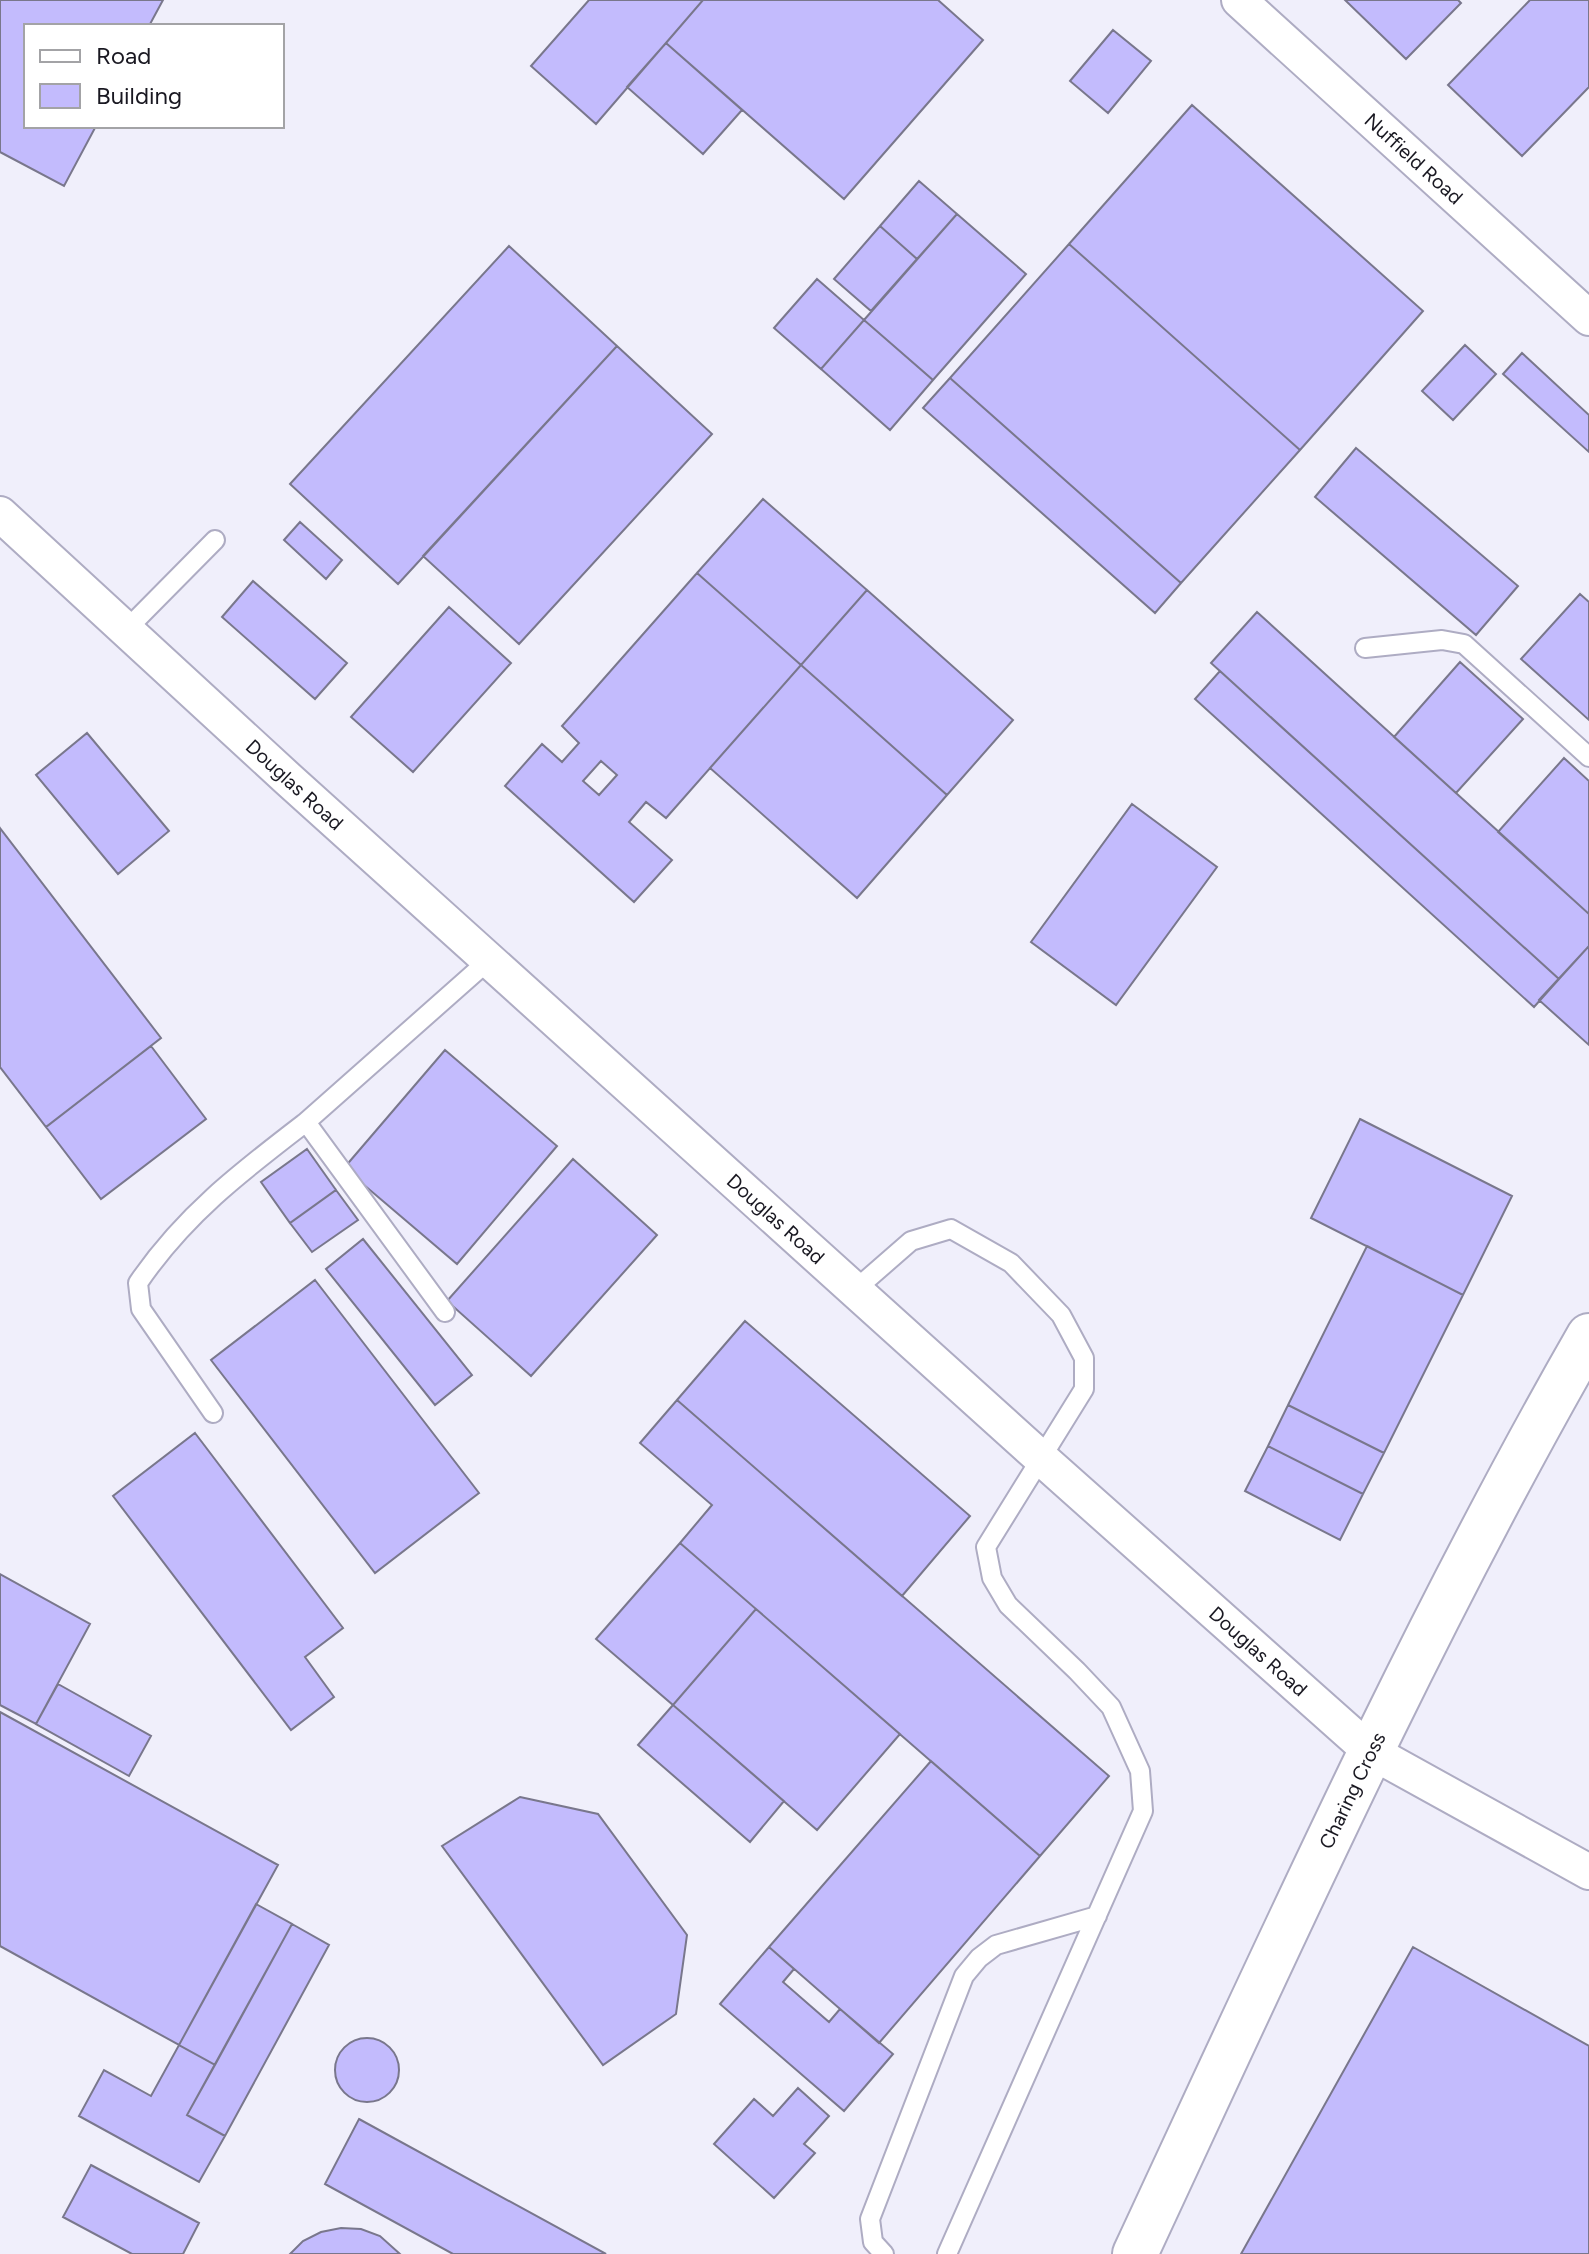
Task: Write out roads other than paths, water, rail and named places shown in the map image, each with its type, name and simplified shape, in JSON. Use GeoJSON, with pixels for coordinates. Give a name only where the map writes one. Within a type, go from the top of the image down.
{"type":"FeatureCollection","features":[{"type":"Feature","properties":{"kind":"street","name":"Nuffield Road"},"geometry":{"type":"LineString","coordinates":[[1239,0],[1589,318]]}},
{"type":"Feature","properties":{"kind":"street","name":"Douglas Road"},"geometry":{"type":"LineString","coordinates":[[0,514],[489,960],[1370,1751],[1589,1872]]}},
{"type":"Feature","properties":{"kind":"street","name":"Charing Cross"},"geometry":{"type":"LineString","coordinates":[[1135,2254],[1370,1751],[1525,1447],[1589,1336]]}},
{"type":"Feature","properties":{"kind":"lane"},"geometry":{"type":"LineString","coordinates":[[126,630],[215,540]]}},
{"type":"Feature","properties":{"kind":"lane"},"geometry":{"type":"LineString","coordinates":[[1365,648],[1442,640],[1464,644],[1589,757]]}},
{"type":"Feature","properties":{"kind":"lane"},"geometry":{"type":"LineString","coordinates":[[213,1413],[141,1309],[138,1283],[161,1250],[224,1185],[306,1122],[489,960]]}},
{"type":"Feature","properties":{"kind":"lane"},"geometry":{"type":"LineString","coordinates":[[306,1122],[445,1312]]}},
{"type":"Feature","properties":{"kind":"lane"},"geometry":{"type":"LineString","coordinates":[[856,1289],[911,1241],[951,1229],[1011,1263],[1061,1315],[1084,1358],[1084,1389],[986,1547],[992,1578],[1008,1605],[1111,1707],[1140,1771],[1143,1811],[947,2254]]}},
{"type":"Feature","properties":{"kind":"lane"},"geometry":{"type":"LineString","coordinates":[[884,2254],[873,2242],[870,2219],[964,1976],[979,1958],[996,1945],[1097,1916]]}}]}
